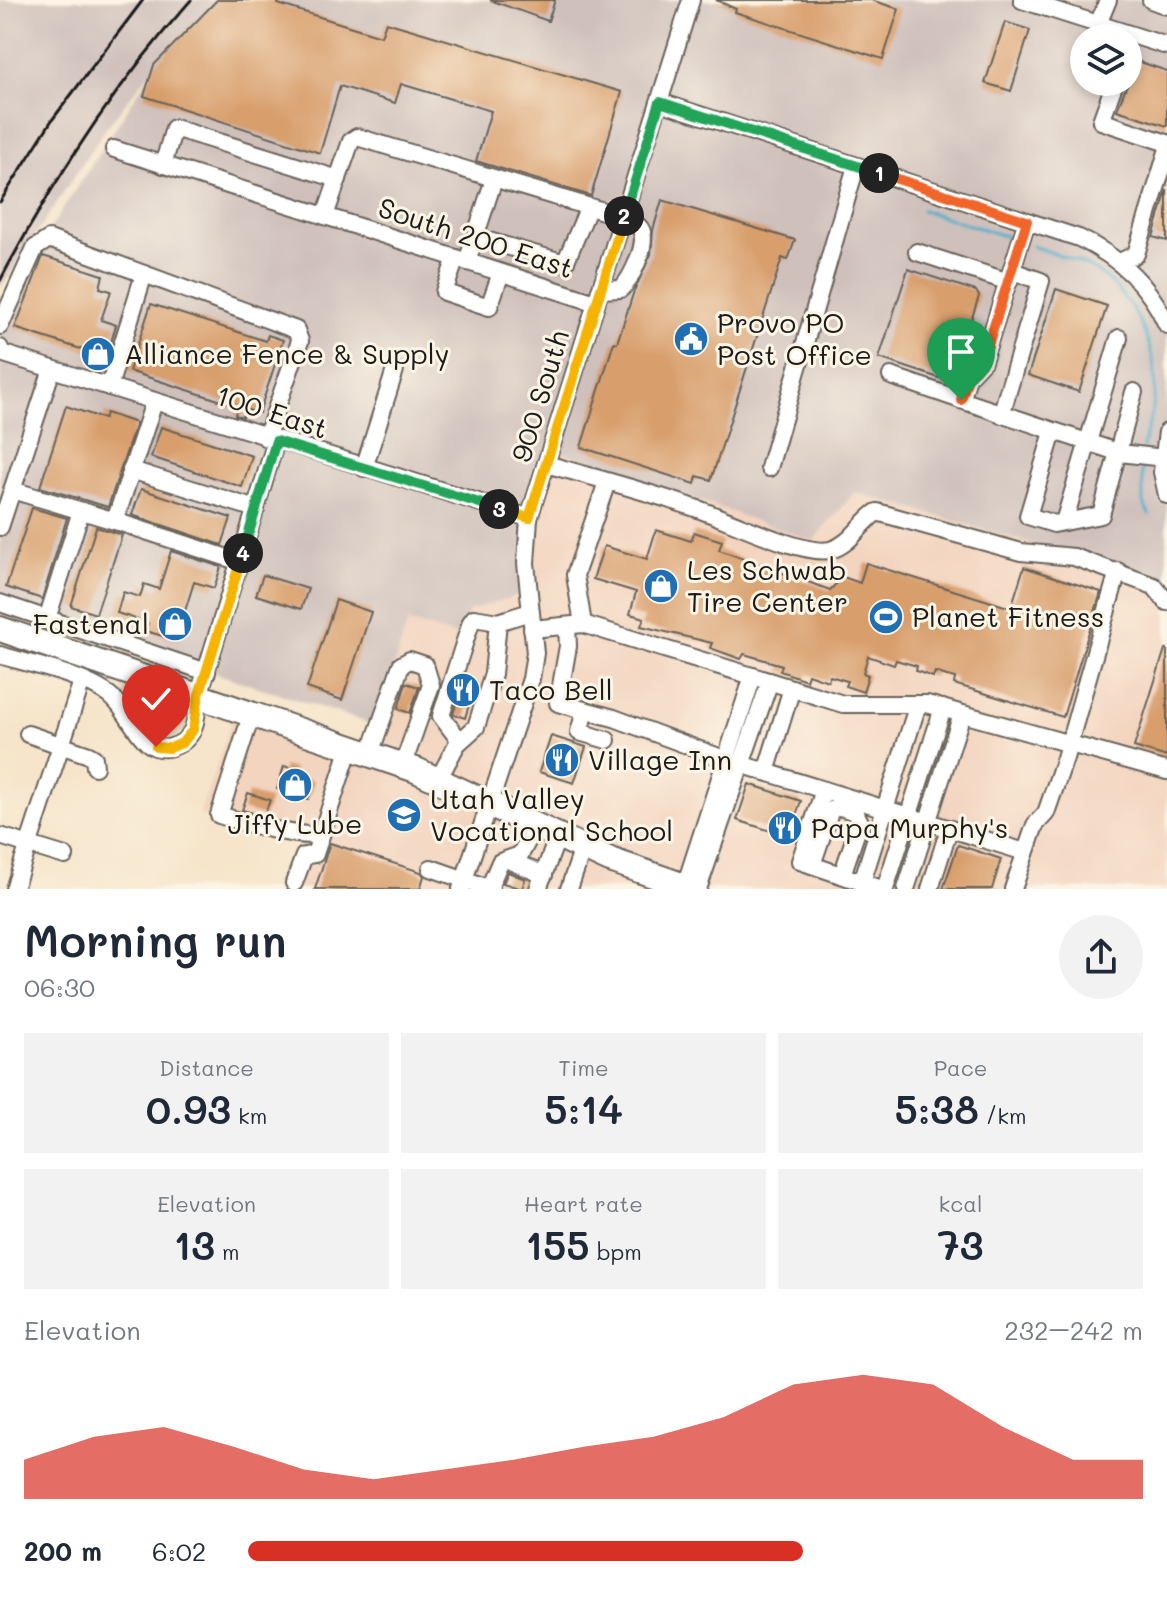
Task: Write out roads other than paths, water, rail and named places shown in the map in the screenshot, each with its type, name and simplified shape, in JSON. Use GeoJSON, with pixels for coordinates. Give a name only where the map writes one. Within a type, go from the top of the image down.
{"type":"FeatureCollection","features":[{"type":"Feature","properties":{"kind":"highway"},"geometry":{"type":"LineString","coordinates":[[0,629],[403,765],[489,802],[583,848],[684,887]]}},
{"type":"Feature","properties":{"kind":"street","name":"900 South"},"geometry":{"type":"LineString","coordinates":[[462,885],[531,679],[535,653],[526,563],[529,518],[691,0]]}},
{"type":"Feature","properties":{"kind":"street"},"geometry":{"type":"LineString","coordinates":[[1022,0],[1098,24],[1108,0]]}},
{"type":"Feature","properties":{"kind":"street"},"geometry":{"type":"LineString","coordinates":[[1151,0],[1167,6]]}},
{"type":"Feature","properties":{"kind":"street"},"geometry":{"type":"LineString","coordinates":[[1142,41],[1167,46]]}},
{"type":"Feature","properties":{"kind":"street"},"geometry":{"type":"LineString","coordinates":[[1110,96],[1101,121],[1167,143]]}},
{"type":"Feature","properties":{"kind":"street"},"geometry":{"type":"LineString","coordinates":[[660,102],[1079,238],[1120,262],[1149,293],[1167,325]]}},
{"type":"Feature","properties":{"kind":"street"},"geometry":{"type":"LineString","coordinates":[[163,165],[174,128],[338,179]]}},
{"type":"Feature","properties":{"kind":"street"},"geometry":{"type":"LineString","coordinates":[[333,219],[338,179],[351,141],[357,137],[588,209],[623,217],[639,226],[644,237],[630,281],[621,289],[598,297]]}},
{"type":"Feature","properties":{"kind":"street","name":"South 200 East"},"geometry":{"type":"LineString","coordinates":[[114,149],[508,275],[598,297]]}},
{"type":"Feature","properties":{"kind":"street"},"geometry":{"type":"LineString","coordinates":[[1120,262],[1136,254],[1167,152]]}},
{"type":"Feature","properties":{"kind":"street"},"geometry":{"type":"LineString","coordinates":[[769,468],[856,166]]}},
{"type":"Feature","properties":{"kind":"street"},"geometry":{"type":"LineString","coordinates":[[494,179],[475,237],[444,292],[489,307],[522,252]]}},
{"type":"Feature","properties":{"kind":"street"},"geometry":{"type":"LineString","coordinates":[[475,237],[565,263],[588,209]]}},
{"type":"Feature","properties":{"kind":"street"},"geometry":{"type":"LineString","coordinates":[[961,400],[968,377],[983,361],[1027,221]]}},
{"type":"Feature","properties":{"kind":"street"},"geometry":{"type":"LineString","coordinates":[[0,326],[35,248],[49,239],[296,330],[300,341],[271,440],[256,509],[199,695],[193,730],[182,743],[170,748],[146,741],[113,696],[82,681],[0,655]]}},
{"type":"Feature","properties":{"kind":"street"},"geometry":{"type":"LineString","coordinates":[[917,252],[1010,277],[1041,281],[1001,415]]}},
{"type":"Feature","properties":{"kind":"street"},"geometry":{"type":"LineString","coordinates":[[109,387],[144,274]]}},
{"type":"Feature","properties":{"kind":"street"},"geometry":{"type":"LineString","coordinates":[[1064,522],[1119,338]]}},
{"type":"Feature","properties":{"kind":"street","name":"100 East"},"geometry":{"type":"LineString","coordinates":[[0,350],[271,440],[529,518]]}},
{"type":"Feature","properties":{"kind":"street"},"geometry":{"type":"LineString","coordinates":[[0,527],[52,369]]}},
{"type":"Feature","properties":{"kind":"street"},"geometry":{"type":"LineString","coordinates":[[364,468],[395,370]]}},
{"type":"Feature","properties":{"kind":"street"},"geometry":{"type":"LineString","coordinates":[[891,376],[1120,453],[1164,458]]}},
{"type":"Feature","properties":{"kind":"street"},"geometry":{"type":"LineString","coordinates":[[1053,432],[1028,516],[1054,524],[1101,515],[1134,392]]}},
{"type":"Feature","properties":{"kind":"street"},"geometry":{"type":"LineString","coordinates":[[115,521],[154,402]]}},
{"type":"Feature","properties":{"kind":"street"},"geometry":{"type":"LineString","coordinates":[[1167,432],[1164,458],[1167,495]]}},
{"type":"Feature","properties":{"kind":"street"},"geometry":{"type":"LineString","coordinates":[[546,464],[695,507],[803,548],[827,551],[845,544],[864,520],[877,512],[1021,552],[1074,557],[1160,584],[1167,602]]}},
{"type":"Feature","properties":{"kind":"street"},"geometry":{"type":"LineString","coordinates":[[131,470],[256,509]]}},
{"type":"Feature","properties":{"kind":"street"},"geometry":{"type":"LineString","coordinates":[[607,482],[575,575],[575,625],[558,703],[734,762],[1025,852]]}},
{"type":"Feature","properties":{"kind":"street"},"geometry":{"type":"LineString","coordinates":[[12,490],[240,562]]}},
{"type":"Feature","properties":{"kind":"street"},"geometry":{"type":"LineString","coordinates":[[47,619],[81,511]]}},
{"type":"Feature","properties":{"kind":"street"},"geometry":{"type":"LineString","coordinates":[[1013,889],[1035,825],[1046,813],[1118,571]]}},
{"type":"Feature","properties":{"kind":"street"},"geometry":{"type":"LineString","coordinates":[[0,603],[207,672]]}},
{"type":"Feature","properties":{"kind":"street"},"geometry":{"type":"LineString","coordinates":[[460,741],[441,716],[471,622],[474,618],[498,622],[531,620],[575,625],[843,704],[918,704],[943,708],[1167,771]]}},
{"type":"Feature","properties":{"kind":"street"},"geometry":{"type":"LineString","coordinates":[[438,780],[460,741],[476,727],[493,674],[498,622]]}},
{"type":"Feature","properties":{"kind":"street"},"geometry":{"type":"LineString","coordinates":[[294,883],[304,856],[315,854],[321,834],[401,665],[410,660],[425,665],[431,685],[403,765]]}},
{"type":"Feature","properties":{"kind":"street"},"geometry":{"type":"LineString","coordinates":[[734,762],[753,676]]}},
{"type":"Feature","properties":{"kind":"street"},"geometry":{"type":"LineString","coordinates":[[14,889],[82,681]]}},
{"type":"Feature","properties":{"kind":"street"},"geometry":{"type":"LineString","coordinates":[[684,887],[711,831],[734,762],[770,681]]}},
{"type":"Feature","properties":{"kind":"street"},"geometry":{"type":"LineString","coordinates":[[766,772],[792,688]]}},
{"type":"Feature","properties":{"kind":"street"},"geometry":{"type":"LineString","coordinates":[[862,882],[918,704]]}},
{"type":"Feature","properties":{"kind":"street"},"geometry":{"type":"LineString","coordinates":[[824,790],[800,861],[883,889],[943,708]]}},
{"type":"Feature","properties":{"kind":"street"},"geometry":{"type":"LineString","coordinates":[[585,711],[579,732],[607,740]]}},
{"type":"Feature","properties":{"kind":"street"},"geometry":{"type":"LineString","coordinates":[[252,713],[219,815],[262,828],[278,828],[311,836],[321,834]]}},
{"type":"Feature","properties":{"kind":"street"},"geometry":{"type":"LineString","coordinates":[[906,889],[962,714]]}},
{"type":"Feature","properties":{"kind":"street"},"geometry":{"type":"LineString","coordinates":[[28,734],[89,755],[94,758],[95,767]]}},
{"type":"Feature","properties":{"kind":"street"},"geometry":{"type":"LineString","coordinates":[[812,865],[830,812],[837,806],[855,812],[860,822],[842,875]]}},
{"type":"Feature","properties":{"kind":"street"},"geometry":{"type":"LineString","coordinates":[[431,868],[462,885],[490,889],[497,866],[520,855],[536,825]]}},
{"type":"Feature","properties":{"kind":"street"},"geometry":{"type":"LineString","coordinates":[[930,889],[949,829]]}},
{"type":"Feature","properties":{"kind":"street"},"geometry":{"type":"LineString","coordinates":[[0,836],[65,856]]}},
{"type":"Feature","properties":{"kind":"street"},"geometry":{"type":"LineString","coordinates":[[508,860],[541,882],[558,836]]}},
{"type":"Feature","properties":{"kind":"street"},"geometry":{"type":"LineString","coordinates":[[569,889],[583,848]]}},
{"type":"Feature","properties":{"kind":"waterway"},"geometry":{"type":"LineString","coordinates":[[922,210],[1011,238]]}},
{"type":"Feature","properties":{"kind":"waterway"},"geometry":{"type":"LineString","coordinates":[[1032,246],[1093,269],[1113,285],[1135,313],[1149,346],[1155,381],[1152,411],[1143,447]]}},
{"type":"Feature","properties":{"kind":"waterway"},"geometry":{"type":"LineString","coordinates":[[1142,463],[1143,503],[1149,514]]}},
{"type":"Feature","properties":{"kind":"railway"},"geometry":{"type":"LineString","coordinates":[[0,202],[52,120],[143,0]]}},
{"type":"Feature","properties":{"kind":"railway"},"geometry":{"type":"LineString","coordinates":[[0,281],[87,134],[163,32],[191,0]]}},
{"type":"Feature","properties":{"kind":"place","name":"Provo PO Post Office"},"geometry":{"type":"Point","coordinates":[691,339]}},
{"type":"Feature","properties":{"kind":"place","name":"Alliance Fence & Supply"},"geometry":{"type":"Point","coordinates":[98,354]}},
{"type":"Feature","properties":{"kind":"place","name":"Les Schwab Tire Center"},"geometry":{"type":"Point","coordinates":[661,586]}},
{"type":"Feature","properties":{"kind":"place","name":"Planet Fitness"},"geometry":{"type":"Point","coordinates":[886,617]}},
{"type":"Feature","properties":{"kind":"place","name":"Fastenal"},"geometry":{"type":"Point","coordinates":[175,624]}},
{"type":"Feature","properties":{"kind":"place","name":"Taco Bell"},"geometry":{"type":"Point","coordinates":[463,690]}},
{"type":"Feature","properties":{"kind":"place","name":"Village Inn"},"geometry":{"type":"Point","coordinates":[562,760]}},
{"type":"Feature","properties":{"kind":"place","name":"Jiffy Lube"},"geometry":{"type":"Point","coordinates":[295,785]}},
{"type":"Feature","properties":{"kind":"place","name":"Utah Valley Vocational School"},"geometry":{"type":"Point","coordinates":[404,815]}},
{"type":"Feature","properties":{"kind":"place","name":"Papa Murphy's"},"geometry":{"type":"Point","coordinates":[785,828]}}]}
